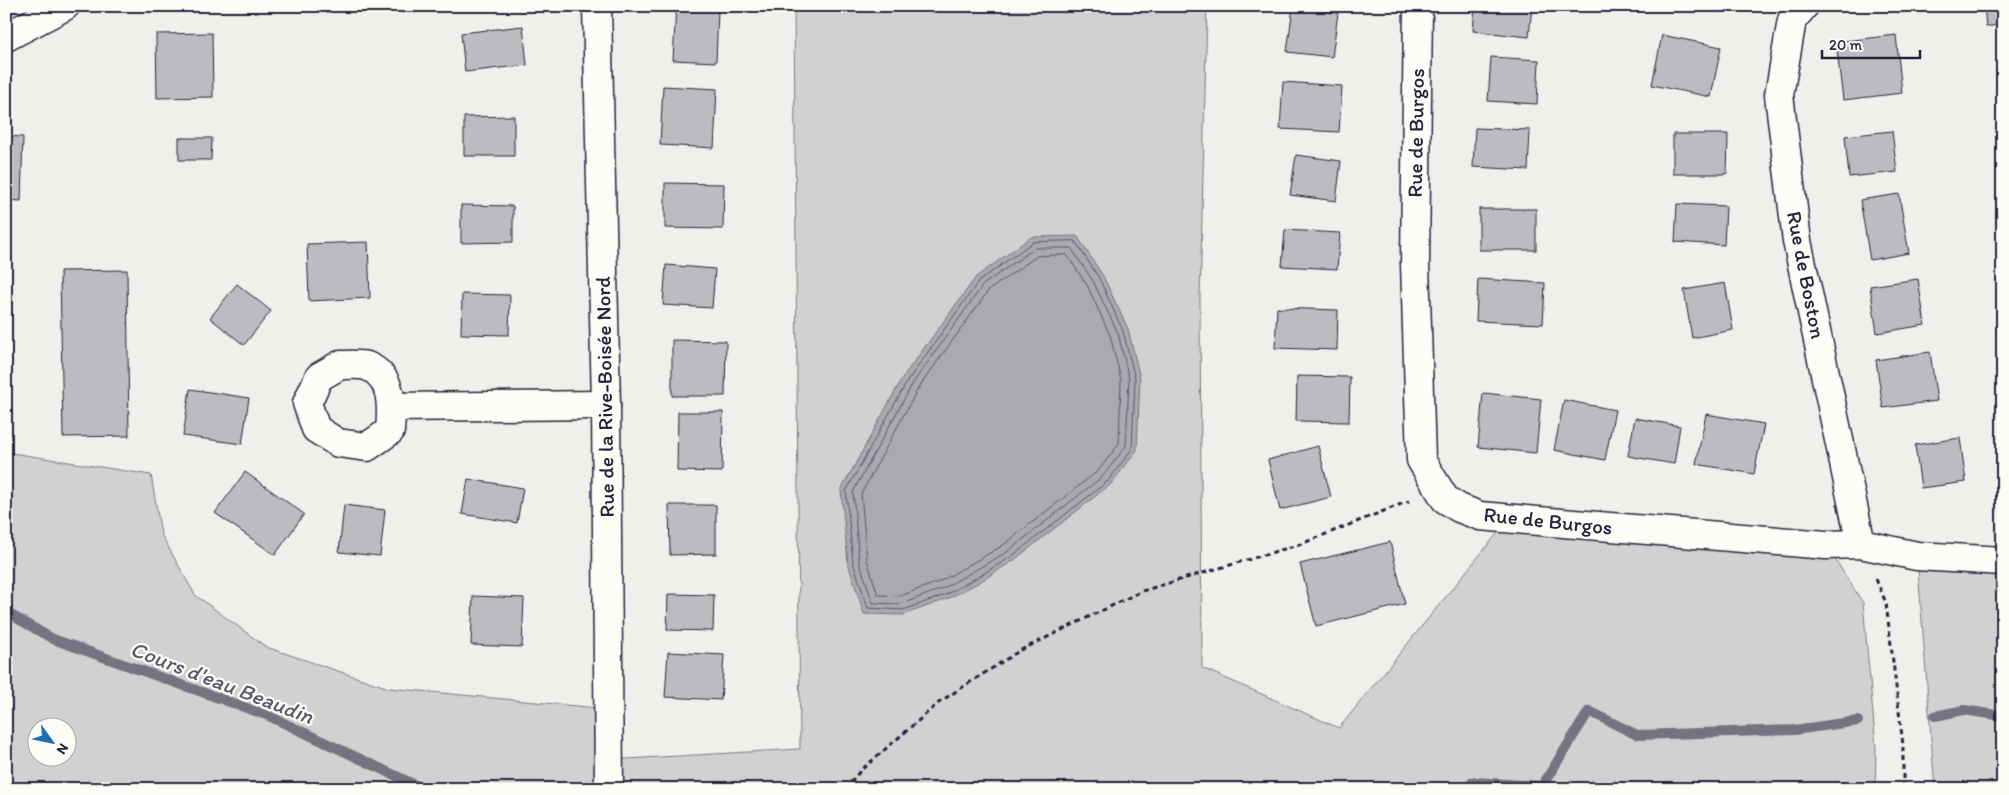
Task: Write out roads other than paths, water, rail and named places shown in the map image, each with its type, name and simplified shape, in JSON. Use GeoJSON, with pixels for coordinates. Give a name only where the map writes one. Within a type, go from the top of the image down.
{"type":"FeatureCollection","features":[{"type":"Feature","properties":{"kind":"street"},"geometry":{"type":"LineString","coordinates":[[6,37],[65,6]]}},
{"type":"Feature","properties":{"kind":"street","name":"Rue de la Rive-Boisée Nord"},"geometry":{"type":"LineString","coordinates":[[597,6],[606,405],[609,789]]}},
{"type":"Feature","properties":{"kind":"street","name":"Rue de Burgos"},"geometry":{"type":"LineString","coordinates":[[1418,6],[1415,263],[1421,460],[1445,499],[1459,508],[1480,516],[1826,546],[1861,544],[1917,556],[2003,561]]}},
{"type":"Feature","properties":{"kind":"street","name":"Rue de Boston"},"geometry":{"type":"LineString","coordinates":[[1804,6],[1792,20],[1779,95],[1797,241],[1861,544]]}},
{"type":"Feature","properties":{"kind":"street"},"geometry":{"type":"LineString","coordinates":[[393,407],[606,405]]}},
{"type":"Feature","properties":{"kind":"water"},"geometry":{"type":"Polygon","coordinates":[[[1077,236],[1103,276],[1128,329],[1140,378],[1137,450],[1111,484],[1013,561],[978,583],[947,599],[903,615],[864,614],[848,563],[841,490],[903,377],[976,277],[1031,237],[1077,236]]]}},
{"type":"Feature","properties":{"kind":"waterway","name":"Cours d'eau Beaudin"},"geometry":{"type":"LineString","coordinates":[[6,612],[53,639],[269,716],[424,789]]}},
{"type":"Feature","properties":{"kind":"waterway","name":"Cours d'eau Beaudin"},"geometry":{"type":"LineString","coordinates":[[1935,716],[1964,710],[2003,716]]}},
{"type":"Feature","properties":{"kind":"waterway","name":"Cours d'eau Beaudin"},"geometry":{"type":"LineString","coordinates":[[1465,789],[1473,782],[1542,786],[1589,711],[1637,735],[1794,730],[1858,721]]}}]}
